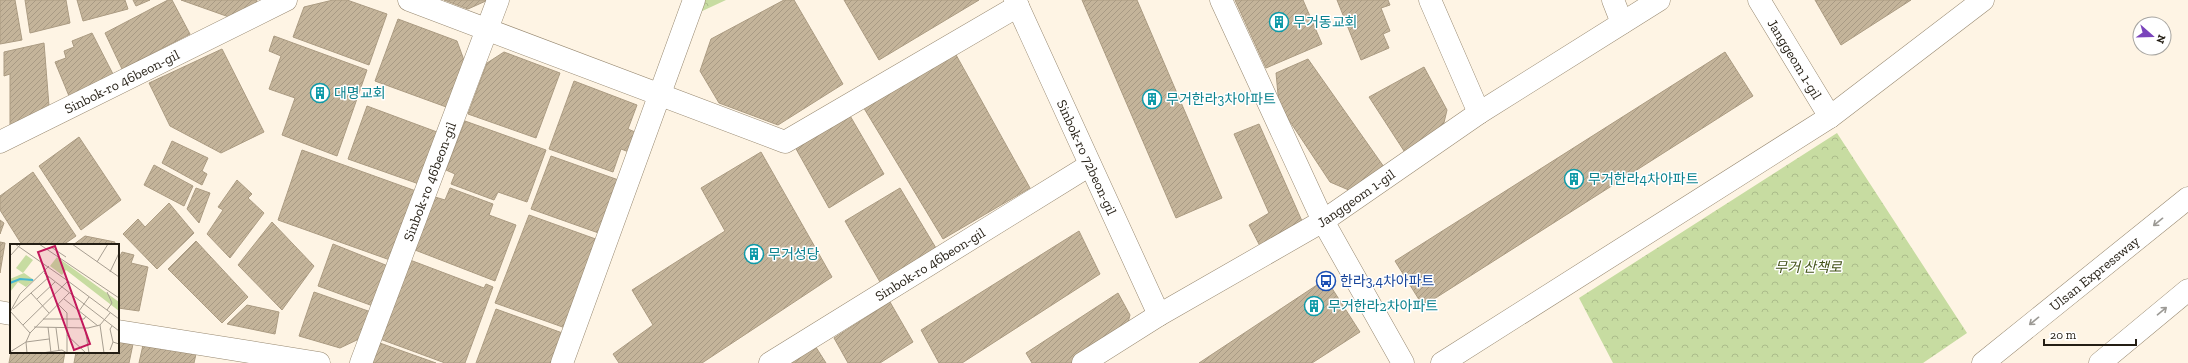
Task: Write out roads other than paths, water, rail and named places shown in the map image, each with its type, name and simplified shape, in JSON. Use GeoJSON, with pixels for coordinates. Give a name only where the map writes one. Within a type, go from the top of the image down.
{"type":"FeatureCollection","features":[{"type":"Feature","properties":{"kind":"main road","name":"Sinbok-ro 46beon-gil"},"geometry":{"type":"LineString","coordinates":[[0,142],[286,0]]}},
{"type":"Feature","properties":{"kind":"main road"},"geometry":{"type":"LineString","coordinates":[[409,0],[785,142],[1016,3]]}},
{"type":"Feature","properties":{"kind":"main road","name":"Sinbok-ro 46beon-gil"},"geometry":{"type":"LineString","coordinates":[[361,363],[498,0]]}},
{"type":"Feature","properties":{"kind":"main road"},"geometry":{"type":"LineString","coordinates":[[562,363],[694,0]]}},
{"type":"Feature","properties":{"kind":"main road"},"geometry":{"type":"LineString","coordinates":[[1221,0],[1323,221],[1402,363]]}},
{"type":"Feature","properties":{"kind":"main road"},"geometry":{"type":"LineString","coordinates":[[1430,0],[1479,113]]}},
{"type":"Feature","properties":{"kind":"main road"},"geometry":{"type":"LineString","coordinates":[[1613,0],[1622,23]]}},
{"type":"Feature","properties":{"kind":"main road","name":"Janggeom 1-gil"},"geometry":{"type":"LineString","coordinates":[[1083,363],[1159,315],[1323,221],[1479,113],[1659,0]]}},
{"type":"Feature","properties":{"kind":"main road","name":"Janggeom 1-gil"},"geometry":{"type":"LineString","coordinates":[[1759,0],[1830,117]]}},
{"type":"Feature","properties":{"kind":"main road"},"geometry":{"type":"LineString","coordinates":[[1442,363],[1830,117],[1983,0]]}},
{"type":"Feature","properties":{"kind":"main road","name":"Sinbok-ro 72beon-gil"},"geometry":{"type":"LineString","coordinates":[[1016,3],[1159,315]]}},
{"type":"Feature","properties":{"kind":"main road","name":"Sinbok-ro 46beon-gil"},"geometry":{"type":"LineString","coordinates":[[770,363],[1090,164]]}},
{"type":"Feature","properties":{"kind":"main road","name":"Ulsan Expressway"},"geometry":{"type":"LineString","coordinates":[[1983,363],[2188,198]]}},
{"type":"Feature","properties":{"kind":"main road"},"geometry":{"type":"LineString","coordinates":[[2100,363],[2188,290]]}},
{"type":"Feature","properties":{"kind":"main road"},"geometry":{"type":"LineString","coordinates":[[0,312],[10,314]]}},
{"type":"Feature","properties":{"kind":"main road"},"geometry":{"type":"LineString","coordinates":[[119,331],[319,363]]}},
{"type":"Feature","properties":{"kind":"place","name":"무거동교회"},"geometry":{"type":"Point","coordinates":[1279,22]}},
{"type":"Feature","properties":{"kind":"place","name":"대명교회"},"geometry":{"type":"Point","coordinates":[320,93]}},
{"type":"Feature","properties":{"kind":"place","name":"무거한라3차아파트"},"geometry":{"type":"Point","coordinates":[1152,99]}},
{"type":"Feature","properties":{"kind":"place","name":"무거한라4차아파트"},"geometry":{"type":"Point","coordinates":[1574,179]}},
{"type":"Feature","properties":{"kind":"place","name":"무거성당"},"geometry":{"type":"Point","coordinates":[754,254]}},
{"type":"Feature","properties":{"kind":"place","name":"한라3,4차아파트"},"geometry":{"type":"Point","coordinates":[1326,281]}},
{"type":"Feature","properties":{"kind":"place","name":"무거한라2차아파트"},"geometry":{"type":"Point","coordinates":[1314,306]}},
{"type":"Feature","properties":{"kind":"park label","name":"무거 산책로"},"geometry":{"type":"Point","coordinates":[1808,267]}}]}
